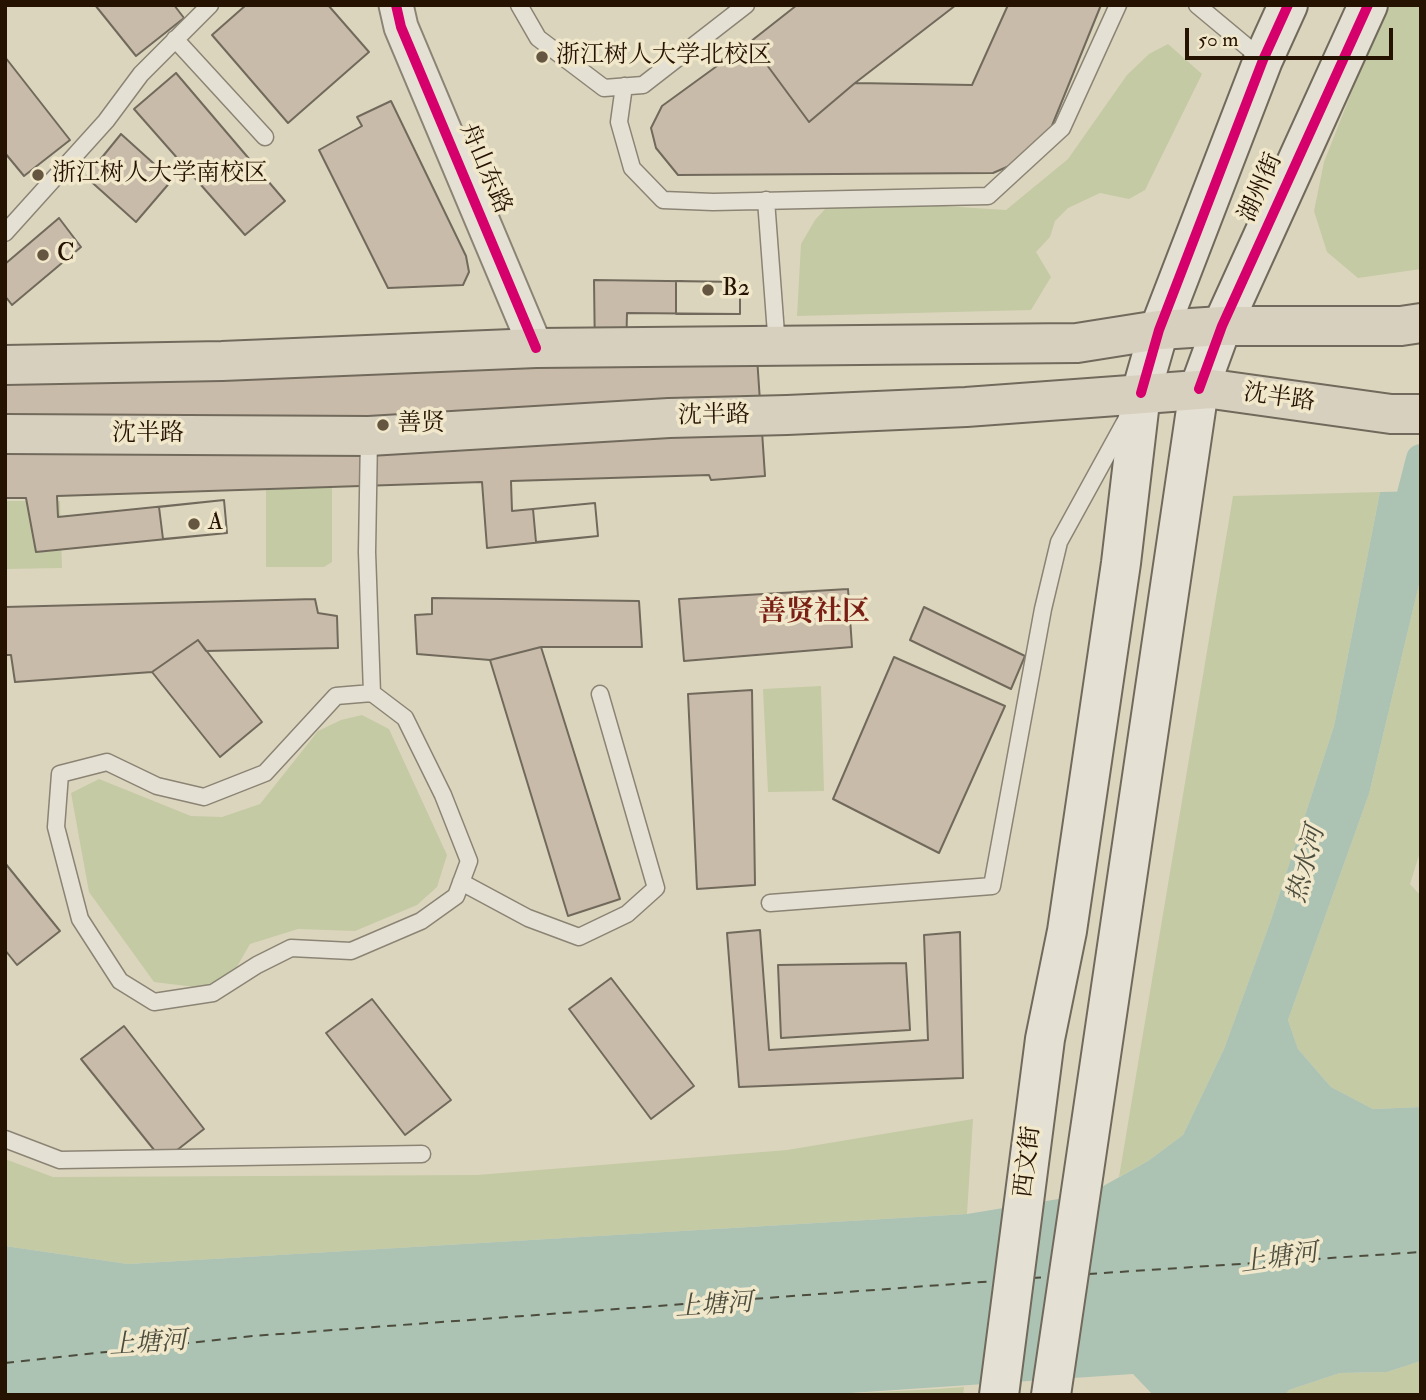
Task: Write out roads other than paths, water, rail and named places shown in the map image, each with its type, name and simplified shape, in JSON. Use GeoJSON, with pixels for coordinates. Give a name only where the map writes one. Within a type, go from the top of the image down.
{"type":"FeatureCollection","features":[{"type":"Feature","properties":{"kind":"main road","name":"湖州街"},"geometry":{"type":"LineString","coordinates":[[1140,393],[1159,330],[1263,60],[1288,5]]}},
{"type":"Feature","properties":{"kind":"main road","name":"湖州街"},"geometry":{"type":"LineString","coordinates":[[1051,1395],[1199,389],[1222,326],[1368,5]]}},
{"type":"Feature","properties":{"kind":"main road"},"geometry":{"type":"LineString","coordinates":[[5,365],[222,361],[536,348],[1077,343],[1159,330],[1222,326],[1401,326],[1417,323]]}},
{"type":"Feature","properties":{"kind":"main road","name":"沈半路"},"geometry":{"type":"LineString","coordinates":[[5,434],[369,436],[670,418],[966,407],[1199,389],[1406,414]]}},
{"type":"Feature","properties":{"kind":"main road","name":"西文街"},"geometry":{"type":"LineString","coordinates":[[999,1395],[1045,1039],[1067,931],[1121,563],[1140,393]]}},
{"type":"Feature","properties":{"kind":"street","name":"舟山东路"},"geometry":{"type":"LineString","coordinates":[[396,5],[407,40],[536,348]]}},
{"type":"Feature","properties":{"kind":"lane"},"geometry":{"type":"LineString","coordinates":[[519,5],[538,38],[604,89],[643,85],[746,5]]}},
{"type":"Feature","properties":{"kind":"lane"},"geometry":{"type":"LineString","coordinates":[[624,86],[619,121],[632,168],[663,200],[713,202],[988,196],[1062,128],[1118,5]]}},
{"type":"Feature","properties":{"kind":"lane"},"geometry":{"type":"LineString","coordinates":[[1197,5],[1263,60]]}},
{"type":"Feature","properties":{"kind":"lane"},"geometry":{"type":"LineString","coordinates":[[5,233],[106,121],[141,74],[204,7]]}},
{"type":"Feature","properties":{"kind":"lane"},"geometry":{"type":"LineString","coordinates":[[175,39],[265,137]]}},
{"type":"Feature","properties":{"kind":"lane"},"geometry":{"type":"LineString","coordinates":[[766,200],[777,347]]}},
{"type":"Feature","properties":{"kind":"lane"},"geometry":{"type":"LineString","coordinates":[[770,903],[992,886],[1043,610],[1059,542],[1140,393]]}},
{"type":"Feature","properties":{"kind":"lane"},"geometry":{"type":"LineString","coordinates":[[369,436],[367,552],[372,693]]}},
{"type":"Feature","properties":{"kind":"lane"},"geometry":{"type":"LineString","coordinates":[[372,693],[405,718],[443,795],[469,861],[456,896],[421,921],[351,951],[291,948],[257,965],[213,993],[154,1002],[120,981],[80,919],[56,827],[60,774],[107,762],[158,786],[204,797],[265,773],[336,696],[372,693]]}},
{"type":"Feature","properties":{"kind":"lane"},"geometry":{"type":"LineString","coordinates":[[461,882],[528,918],[579,937],[627,914],[656,888],[600,694]]}},
{"type":"Feature","properties":{"kind":"lane"},"geometry":{"type":"LineString","coordinates":[[5,1139],[60,1160],[422,1154]]}},
{"type":"Feature","properties":{"kind":"water","name":"上塘河"},"geometry":{"type":"Polygon","coordinates":[[[1421,491],[1421,576],[1369,794],[1288,1020],[1298,1049],[1331,1087],[1373,1109],[1421,1107],[1421,1361],[1387,1372],[1340,1373],[1289,1390],[1285,1395],[1153,1395],[1133,1374],[821,1395],[5,1395],[5,1246],[128,1264],[967,1214],[1089,1194],[1148,1161],[1183,1135],[1224,1049],[1271,920],[1334,726],[1380,492],[1421,491]]]}},
{"type":"Feature","properties":{"kind":"waterway","name":"热水河"},"geometry":{"type":"LineString","coordinates":[[1403,529],[1421,459]]}},
{"type":"Feature","properties":{"kind":"place","name":"浙江树人大学北校区"},"geometry":{"type":"Point","coordinates":[542,57]}},
{"type":"Feature","properties":{"kind":"place","name":"浙江树人大学南校区"},"geometry":{"type":"Point","coordinates":[38,175]}},
{"type":"Feature","properties":{"kind":"place","name":"C"},"geometry":{"type":"Point","coordinates":[43,255]}},
{"type":"Feature","properties":{"kind":"place","name":"B2"},"geometry":{"type":"Point","coordinates":[708,290]}},
{"type":"Feature","properties":{"kind":"place","name":"善贤"},"geometry":{"type":"Point","coordinates":[383,425]}},
{"type":"Feature","properties":{"kind":"place","name":"A"},"geometry":{"type":"Point","coordinates":[194,524]}},
{"type":"Feature","properties":{"kind":"district","name":"善贤社区"},"geometry":{"type":"Point","coordinates":[814,614]}}]}
